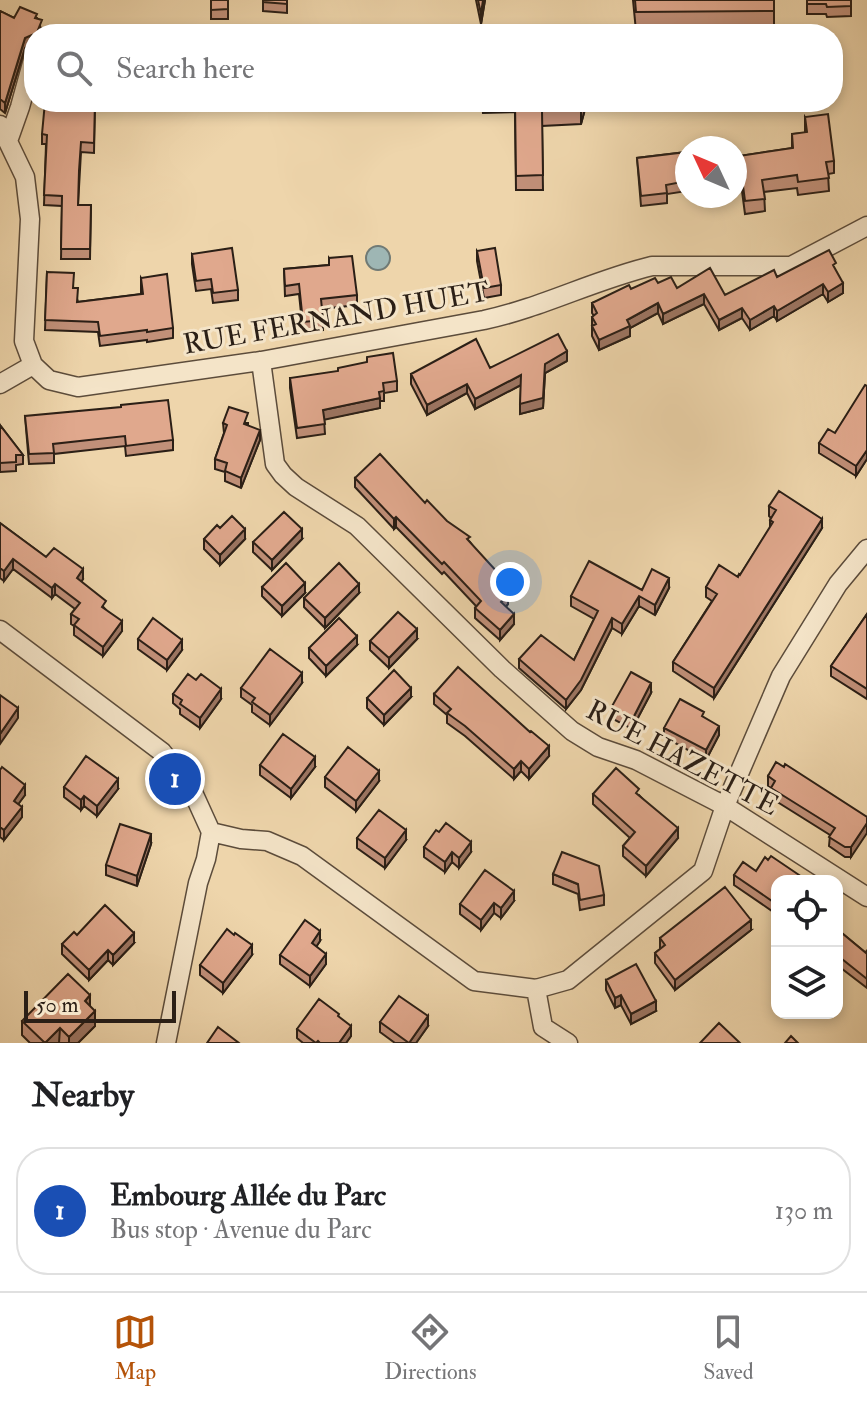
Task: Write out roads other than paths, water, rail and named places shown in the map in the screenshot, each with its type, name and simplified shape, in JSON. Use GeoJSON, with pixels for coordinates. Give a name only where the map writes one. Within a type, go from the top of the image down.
{"type":"FeatureCollection","features":[{"type":"Feature","properties":{"kind":"street"},"geometry":{"type":"LineString","coordinates":[[0,384],[33,365],[24,341],[30,219],[25,177],[4,133],[20,107],[24,92]]}},
{"type":"Feature","properties":{"kind":"street","name":"RUE FERNAND HUET"},"geometry":{"type":"LineString","coordinates":[[33,365],[49,380],[78,387],[261,361],[516,313],[652,266],[791,266],[867,226]]}},
{"type":"Feature","properties":{"kind":"street","name":"RUE HAZETTE"},"geometry":{"type":"LineString","coordinates":[[261,361],[275,464],[296,487],[357,526],[502,669],[572,731],[598,747],[636,760],[725,806],[867,897]]}},
{"type":"Feature","properties":{"kind":"street"},"geometry":{"type":"LineString","coordinates":[[211,832],[267,841],[302,856],[474,981],[536,989],[568,980],[703,871],[725,806],[781,676],[838,584],[867,549]]}},
{"type":"Feature","properties":{"kind":"street"},"geometry":{"type":"LineString","coordinates":[[0,630],[162,752],[191,788],[211,832],[166,1043]]}},
{"type":"Feature","properties":{"kind":"street"},"geometry":{"type":"LineString","coordinates":[[536,989],[543,1027],[568,1043]]}},
{"type":"Feature","properties":{"kind":"water"},"geometry":{"type":"Polygon","coordinates":[[[378,246],[387,249],[390,258],[387,267],[378,270],[369,267],[366,258],[369,249],[378,246]]]}},
{"type":"Feature","properties":{"kind":"place","name":"Embourg Allée du Parc"},"geometry":{"type":"Point","coordinates":[175,779]}}]}
